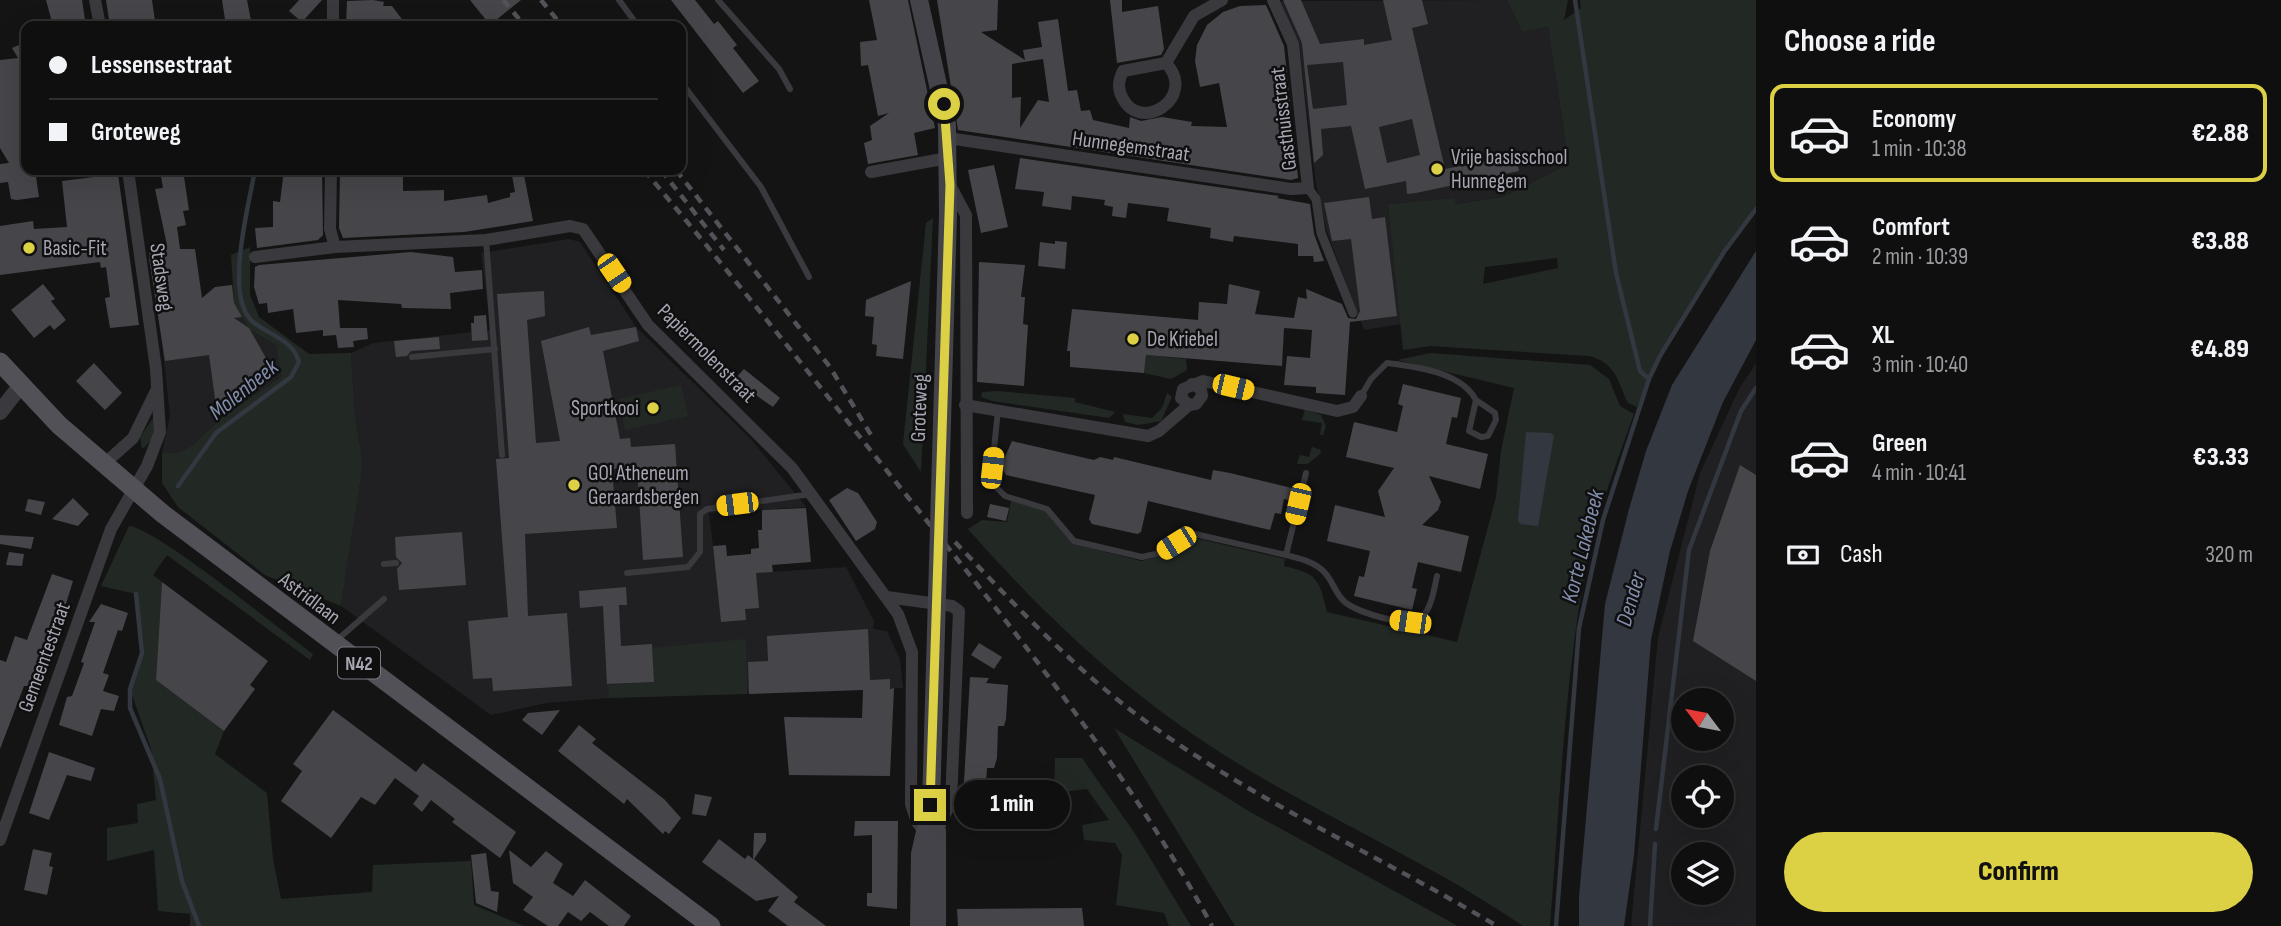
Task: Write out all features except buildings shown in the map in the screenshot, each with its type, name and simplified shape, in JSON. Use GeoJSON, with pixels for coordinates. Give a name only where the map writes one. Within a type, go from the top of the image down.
{"type":"FeatureCollection","features":[{"type":"Feature","properties":{"kind":"main road","name":"Groteweg"},"geometry":{"type":"LineString","coordinates":[[919,0],[944,104],[950,185],[930,805],[937,926]]}},
{"type":"Feature","properties":{"kind":"main road","name":"Astridlaan"},"geometry":{"type":"LineString","coordinates":[[0,362],[20,385],[103,465],[133,490],[333,644],[711,926]]}},
{"type":"Feature","properties":{"kind":"main road","name":"Groteweg"},"geometry":{"type":"LineString","coordinates":[[919,926],[920,854],[930,831]]}},
{"type":"Feature","properties":{"kind":"street"},"geometry":{"type":"LineString","coordinates":[[95,0],[99,21]]}},
{"type":"Feature","properties":{"kind":"street"},"geometry":{"type":"LineString","coordinates":[[333,0],[333,21]]}},
{"type":"Feature","properties":{"kind":"street"},"geometry":{"type":"LineString","coordinates":[[1166,63],[1172,70],[1175,88],[1168,104],[1161,109],[1143,113],[1134,110],[1121,96],[1119,82],[1123,71],[1166,63],[1194,16],[1222,0]]}},
{"type":"Feature","properties":{"kind":"street","name":"Gasthuisstraat"},"geometry":{"type":"LineString","coordinates":[[1273,0],[1293,44],[1310,182],[1308,188],[1315,199],[1321,233],[1353,313]]}},
{"type":"Feature","properties":{"kind":"street","name":"Hunnegemstraat"},"geometry":{"type":"LineString","coordinates":[[948,138],[1302,191],[1308,188]]}},
{"type":"Feature","properties":{"kind":"street"},"geometry":{"type":"LineString","coordinates":[[871,172],[948,159]]}},
{"type":"Feature","properties":{"kind":"street","name":"Stadsweg"},"geometry":{"type":"LineString","coordinates":[[129,175],[160,432],[147,466],[133,490]]}},
{"type":"Feature","properties":{"kind":"street"},"geometry":{"type":"LineString","coordinates":[[331,175],[330,229],[335,247]]}},
{"type":"Feature","properties":{"kind":"street"},"geometry":{"type":"LineString","coordinates":[[950,185],[966,215],[967,513]]}},
{"type":"Feature","properties":{"kind":"street","name":"Papiermolenstraat"},"geometry":{"type":"LineString","coordinates":[[255,257],[335,247],[486,240],[570,226],[583,229],[648,325],[762,435],[811,494],[887,597]]}},
{"type":"Feature","properties":{"kind":"street"},"geometry":{"type":"LineString","coordinates":[[965,405],[1148,436],[1159,431],[1177,414],[1185,402],[1183,388],[1203,381],[1336,411],[1353,407],[1361,396]]}},
{"type":"Feature","properties":{"kind":"street"},"geometry":{"type":"LineString","coordinates":[[1185,402],[1196,404],[1206,386],[1215,383]]}},
{"type":"Feature","properties":{"kind":"street"},"geometry":{"type":"LineString","coordinates":[[1192,384],[1201,389],[1202,396]]}},
{"type":"Feature","properties":{"kind":"street"},"geometry":{"type":"LineString","coordinates":[[0,412],[20,385]]}},
{"type":"Feature","properties":{"kind":"street"},"geometry":{"type":"LineString","coordinates":[[103,465],[134,438],[156,391]]}},
{"type":"Feature","properties":{"kind":"street","name":"Gemeentestraat"},"geometry":{"type":"LineString","coordinates":[[0,840],[111,529],[133,490]]}},
{"type":"Feature","properties":{"kind":"street","name":"Groteweg"},"geometry":{"type":"LineString","coordinates":[[887,597],[951,606],[959,611],[961,620],[951,802],[930,831],[917,822],[911,804],[914,709],[912,652],[905,629],[887,597]]}},
{"type":"Feature","properties":{"kind":"lane"},"geometry":{"type":"LineString","coordinates":[[619,0],[634,21]]}},
{"type":"Feature","properties":{"kind":"lane"},"geometry":{"type":"LineString","coordinates":[[718,0],[779,69],[790,89]]}},
{"type":"Feature","properties":{"kind":"lane"},"geometry":{"type":"LineString","coordinates":[[686,89],[761,187],[809,277]]}},
{"type":"Feature","properties":{"kind":"lane"},"geometry":{"type":"LineString","coordinates":[[486,240],[502,455]]}},
{"type":"Feature","properties":{"kind":"lane"},"geometry":{"type":"LineString","coordinates":[[412,357],[495,349]]}},
{"type":"Feature","properties":{"kind":"lane"},"geometry":{"type":"LineString","coordinates":[[1361,396],[1371,379],[1387,363],[1455,379],[1470,389],[1476,400],[1495,413],[1493,429],[1488,436],[1481,437],[1469,430],[1476,400]]}},
{"type":"Feature","properties":{"kind":"lane"},"geometry":{"type":"LineString","coordinates":[[998,410],[992,468],[994,485],[1004,496],[1047,509],[1074,541],[1142,557],[1160,553],[1195,534],[1286,555],[1319,566],[1329,576],[1345,602],[1359,610],[1410,622],[1421,618],[1428,609],[1437,576]]}},
{"type":"Feature","properties":{"kind":"lane"},"geometry":{"type":"LineString","coordinates":[[1286,555],[1306,473]]}},
{"type":"Feature","properties":{"kind":"lane"},"geometry":{"type":"LineString","coordinates":[[627,573],[688,567],[700,552],[698,523],[700,514],[707,509],[811,494]]}},
{"type":"Feature","properties":{"kind":"lane"},"geometry":{"type":"LineString","coordinates":[[384,564],[396,563]]}},
{"type":"Feature","properties":{"kind":"lane"},"geometry":{"type":"LineString","coordinates":[[333,644],[384,599]]}},
{"type":"Feature","properties":{"kind":"shaded area","name":"Vrije basisschool Hunnegem"},"geometry":{"type":"Polygon","coordinates":[[[1507,0],[1522,32],[1548,27],[1569,164],[1503,197],[1455,204],[1454,198],[1388,204],[1401,324],[1364,330],[1327,232],[1316,183],[1299,43],[1280,1],[1507,0]]]}},
{"type":"Feature","properties":{"kind":"shaded area"},"geometry":{"type":"Polygon","coordinates":[[[1507,0],[1568,0],[1564,20],[1581,8],[1580,0],[1756,0],[1756,209],[1687,309],[1660,356],[1637,407],[1628,403],[1610,368],[1589,356],[1431,346],[1403,350],[1388,204],[1454,198],[1456,204],[1503,197],[1569,164],[1548,27],[1522,32],[1507,0]],[[1557,258],[1485,267],[1483,284],[1558,268],[1557,258]]]}},
{"type":"Feature","properties":{"kind":"shaded area"},"geometry":{"type":"Polygon","coordinates":[[[933,218],[921,472],[903,444],[926,223],[933,218]]]}},
{"type":"Feature","properties":{"kind":"shaded area","name":"GO! Atheneum Geraardsbergen"},"geometry":{"type":"Polygon","coordinates":[[[569,239],[580,242],[636,327],[750,438],[806,507],[709,513],[719,595],[740,574],[846,567],[874,621],[873,629],[887,631],[900,659],[903,688],[609,698],[547,703],[491,715],[341,606],[363,464],[355,415],[351,353],[373,343],[491,330],[481,253],[569,239]]]}},
{"type":"Feature","properties":{"kind":"shaded area"},"geometry":{"type":"Polygon","coordinates":[[[250,247],[250,295],[259,317],[309,354],[351,353],[355,415],[363,464],[341,606],[265,575],[178,507],[162,483],[162,453],[179,453],[194,444],[221,418],[281,377],[276,345],[250,330],[234,303],[231,255],[250,247]]]}},
{"type":"Feature","properties":{"kind":"shaded area"},"geometry":{"type":"Polygon","coordinates":[[[234,303],[250,330],[276,345],[281,377],[221,418],[194,444],[179,453],[162,453],[170,415],[159,317],[234,303]]]}},
{"type":"Feature","properties":{"kind":"shaded area"},"geometry":{"type":"Polygon","coordinates":[[[1431,353],[1590,365],[1609,379],[1620,406],[1634,414],[1599,515],[1584,576],[1567,707],[1550,926],[1523,926],[1446,878],[1287,792],[1209,745],[1143,698],[1081,645],[1023,589],[968,529],[982,520],[1007,522],[1011,501],[1045,511],[1072,543],[1141,561],[1161,556],[1195,538],[1285,559],[1284,566],[1310,575],[1319,585],[1327,612],[1457,642],[1496,497],[1501,451],[1514,388],[1397,360],[1431,353]]]}},
{"type":"Feature","properties":{"kind":"shaded area"},"geometry":{"type":"Polygon","coordinates":[[[1146,355],[1186,359],[1187,370],[1171,379],[1144,373],[1146,355]]]}},
{"type":"Feature","properties":{"kind":"shaded area"},"geometry":{"type":"Polygon","coordinates":[[[1756,364],[1756,926],[1631,926],[1658,637],[1700,473],[1740,387],[1756,364]]]}},
{"type":"Feature","properties":{"kind":"shaded area","name":"Sportkooi"},"geometry":{"type":"Polygon","coordinates":[[[681,385],[688,416],[625,430],[619,399],[681,385]]]}},
{"type":"Feature","properties":{"kind":"shaded area"},"geometry":{"type":"Polygon","coordinates":[[[982,392],[1075,398],[1075,402],[1115,412],[1109,418],[992,401],[981,397],[982,392]]]}},
{"type":"Feature","properties":{"kind":"shaded area"},"geometry":{"type":"Polygon","coordinates":[[[1167,393],[1172,397],[1161,421],[1138,425],[1125,422],[1123,414],[1152,418],[1162,408],[1167,393]]]}},
{"type":"Feature","properties":{"kind":"shaded area"},"geometry":{"type":"Polygon","coordinates":[[[1305,409],[1321,415],[1326,426],[1323,435],[1320,435],[1322,423],[1302,420],[1305,409]]]}},
{"type":"Feature","properties":{"kind":"shaded area"},"geometry":{"type":"Polygon","coordinates":[[[153,418],[153,435],[142,449],[140,437],[153,418]]]}},
{"type":"Feature","properties":{"kind":"shaded area"},"geometry":{"type":"Polygon","coordinates":[[[1312,447],[1321,450],[1320,454],[1308,464],[1297,464],[1300,455],[1309,457],[1312,447]]]}},
{"type":"Feature","properties":{"kind":"shaded area"},"geometry":{"type":"Polygon","coordinates":[[[129,526],[143,531],[191,562],[313,654],[310,660],[167,555],[153,575],[162,582],[156,680],[224,731],[215,754],[267,793],[273,859],[281,899],[372,892],[373,865],[471,861],[474,905],[524,926],[190,926],[190,914],[158,911],[154,850],[107,861],[107,828],[138,823],[137,804],[156,800],[151,749],[130,689],[142,653],[136,594],[101,586],[129,526]]]}},
{"type":"Feature","properties":{"kind":"shaded area"},"geometry":{"type":"Polygon","coordinates":[[[746,639],[747,694],[609,698],[608,685],[654,682],[653,648],[746,639]]]}},
{"type":"Feature","properties":{"kind":"shaded area"},"geometry":{"type":"Polygon","coordinates":[[[1114,728],[1252,813],[1458,926],[1235,926],[1114,728]]]}},
{"type":"Feature","properties":{"kind":"shaded area"},"geometry":{"type":"Polygon","coordinates":[[[1055,758],[1082,758],[1136,835],[1191,926],[1169,926],[1164,913],[1116,905],[1122,855],[1115,843],[1084,840],[1082,825],[1109,820],[1087,789],[1054,793],[1055,758]]]}},
{"type":"Feature","properties":{"kind":"water","name":"Dender"},"geometry":{"type":"Polygon","coordinates":[[[1756,251],[1756,340],[1723,402],[1688,491],[1670,551],[1651,640],[1634,855],[1624,926],[1579,926],[1579,897],[1605,604],[1629,509],[1646,451],[1672,385],[1756,251]]]}},
{"type":"Feature","properties":{"kind":"water"},"geometry":{"type":"Polygon","coordinates":[[[1526,432],[1551,433],[1554,436],[1538,526],[1520,524],[1518,520],[1526,432]]]}},
{"type":"Feature","properties":{"kind":"waterway"},"geometry":{"type":"LineString","coordinates":[[1575,0],[1616,273],[1640,371],[1649,379]]}},
{"type":"Feature","properties":{"kind":"waterway","name":"Molenbeek"},"geometry":{"type":"LineString","coordinates":[[178,486],[216,433],[291,377],[299,362],[286,343],[258,326],[244,309],[239,271],[254,175]]}},
{"type":"Feature","properties":{"kind":"waterway","name":"Korte Lakebeek"},"geometry":{"type":"LineString","coordinates":[[1556,926],[1579,628],[1603,520],[1649,379],[1660,356],[1724,252],[1756,209]]}},
{"type":"Feature","properties":{"kind":"waterway"},"geometry":{"type":"LineString","coordinates":[[1656,829],[1689,550],[1741,411],[1756,388]]}},
{"type":"Feature","properties":{"kind":"waterway","name":"Molenbeek"},"geometry":{"type":"LineString","coordinates":[[136,594],[142,653],[130,689],[130,708],[160,779],[182,881],[199,926]]}},
{"type":"Feature","properties":{"kind":"waterway"},"geometry":{"type":"LineString","coordinates":[[1650,926],[1655,844]]}},
{"type":"Feature","properties":{"kind":"railway"},"geometry":{"type":"LineString","coordinates":[[503,0],[521,21]]}},
{"type":"Feature","properties":{"kind":"railway"},"geometry":{"type":"LineString","coordinates":[[541,0],[558,21]]}},
{"type":"Feature","properties":{"kind":"railway"},"geometry":{"type":"LineString","coordinates":[[648,175],[715,255],[1039,664],[1148,818],[1212,926]]}},
{"type":"Feature","properties":{"kind":"railway"},"geometry":{"type":"LineString","coordinates":[[665,175],[724,250]]}},
{"type":"Feature","properties":{"kind":"railway"},"geometry":{"type":"LineString","coordinates":[[680,175],[830,367],[874,440]]}},
{"type":"Feature","properties":{"kind":"railway"},"geometry":{"type":"LineString","coordinates":[[955,542],[1069,658],[1144,720],[1229,777],[1497,926]]}},
{"type":"Feature","properties":{"kind":"place","name":"Vrije basisschool Hunnegem"},"geometry":{"type":"Point","coordinates":[1437,169]}},
{"type":"Feature","properties":{"kind":"place","name":"Basic-Fit"},"geometry":{"type":"Point","coordinates":[29,248]}},
{"type":"Feature","properties":{"kind":"place","name":"De Kriebel"},"geometry":{"type":"Point","coordinates":[1133,339]}},
{"type":"Feature","properties":{"kind":"place","name":"Sportkooi"},"geometry":{"type":"Point","coordinates":[653,408]}},
{"type":"Feature","properties":{"kind":"place","name":"GO! Atheneum Geraardsbergen"},"geometry":{"type":"Point","coordinates":[574,485]}},
{"type":"Feature","properties":{"kind":"route"},"geometry":{"type":"LineString","coordinates":[[930,805],[950,185],[944,104]]}}]}
